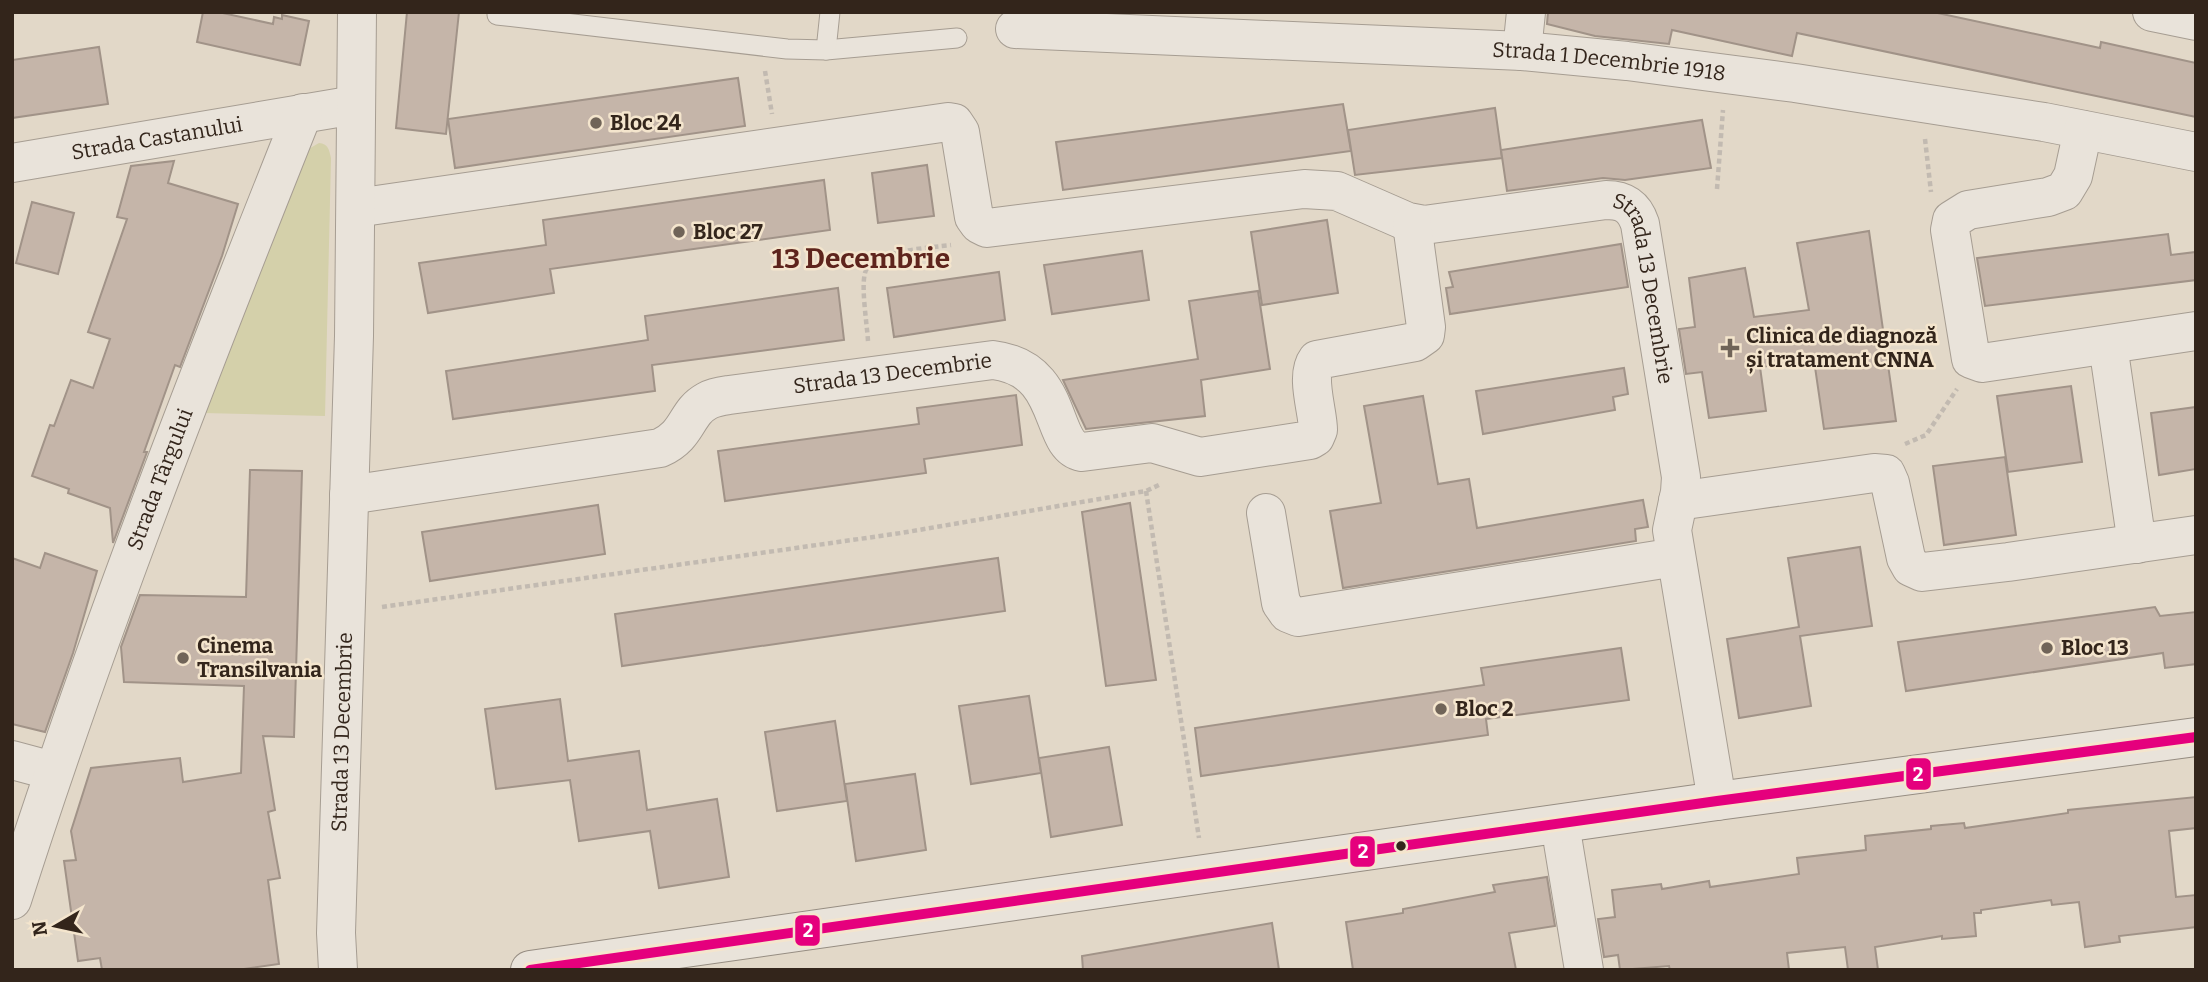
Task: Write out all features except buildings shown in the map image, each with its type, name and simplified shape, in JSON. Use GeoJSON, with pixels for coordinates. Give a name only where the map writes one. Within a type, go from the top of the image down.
{"type":"FeatureCollection","features":[{"type":"Feature","properties":{"kind":"street","name":"Strada 13 Decembrie"},"geometry":{"type":"LineString","coordinates":[[338,970],[336,933],[356,208],[357,12]]}},
{"type":"Feature","properties":{"kind":"street"},"geometry":{"type":"LineString","coordinates":[[1522,51],[1526,12]]}},
{"type":"Feature","properties":{"kind":"street"},"geometry":{"type":"LineString","coordinates":[[2152,12],[2196,21]]}},
{"type":"Feature","properties":{"kind":"street","name":"Strada 1 Decembrie 1918"},"geometry":{"type":"LineString","coordinates":[[1015,29],[1522,51],[1726,74],[1921,103],[2196,152]]}},
{"type":"Feature","properties":{"kind":"street"},"geometry":{"type":"LineString","coordinates":[[303,113],[355,105]]}},
{"type":"Feature","properties":{"kind":"street","name":"Strada Castanului"},"geometry":{"type":"LineString","coordinates":[[12,163],[303,113]]}},
{"type":"Feature","properties":{"kind":"street","name":"Strada Târgului"},"geometry":{"type":"LineString","coordinates":[[12,900],[54,771],[217,326],[303,113]]}},
{"type":"Feature","properties":{"kind":"street"},"geometry":{"type":"LineString","coordinates":[[356,208],[944,122],[954,123],[960,132],[974,217],[982,226]]}},
{"type":"Feature","properties":{"kind":"street"},"geometry":{"type":"LineString","coordinates":[[2083,130],[2073,176],[2064,191],[2048,197],[1968,209],[1955,216],[1950,224],[1969,355],[1974,361],[1982,363],[2196,331]]}},
{"type":"Feature","properties":{"kind":"street","name":"Strada 13 Decembrie"},"geometry":{"type":"LineString","coordinates":[[982,226],[993,227],[1313,189],[1338,191],[1412,223],[1434,225],[1606,200],[1618,201],[1630,207],[1640,224],[1681,477],[1672,526],[1717,801]]}},
{"type":"Feature","properties":{"kind":"street","name":"Strada 13 Decembrie"},"geometry":{"type":"LineString","coordinates":[[349,495],[660,448],[676,439],[695,411],[710,400],[729,395],[982,360],[1002,361],[1021,368],[1038,381],[1051,403],[1065,441],[1075,451],[1152,443],[1189,455],[1210,456],[1313,439],[1317,434],[1318,424],[1312,376],[1317,360],[1422,339],[1426,327],[1412,223]]}},
{"type":"Feature","properties":{"kind":"street"},"geometry":{"type":"LineString","coordinates":[[2108,345],[2137,544]]}},
{"type":"Feature","properties":{"kind":"street"},"geometry":{"type":"LineString","coordinates":[[1678,501],[1874,473],[1886,474],[1906,558],[1911,567],[1922,572],[2196,535]]}},
{"type":"Feature","properties":{"kind":"street"},"geometry":{"type":"LineString","coordinates":[[1266,513],[1281,603],[1288,613],[1298,617],[1676,557]]}},
{"type":"Feature","properties":{"kind":"street"},"geometry":{"type":"LineString","coordinates":[[530,970],[1717,801],[2196,737]]}},
{"type":"Feature","properties":{"kind":"street"},"geometry":{"type":"LineString","coordinates":[[12,760],[54,771]]}},
{"type":"Feature","properties":{"kind":"street"},"geometry":{"type":"LineString","coordinates":[[1560,824],[1584,970]]}},
{"type":"Feature","properties":{"kind":"lane"},"geometry":{"type":"LineString","coordinates":[[825,50],[830,12]]}},
{"type":"Feature","properties":{"kind":"lane"},"geometry":{"type":"LineString","coordinates":[[497,15],[762,46],[825,50],[957,38]]}},
{"type":"Feature","properties":{"kind":"path"},"geometry":{"type":"LineString","coordinates":[[762,46],[777,148]]}},
{"type":"Feature","properties":{"kind":"path"},"geometry":{"type":"LineString","coordinates":[[1717,189],[1726,74]]}},
{"type":"Feature","properties":{"kind":"path"},"geometry":{"type":"LineString","coordinates":[[1921,103],[1933,202],[1938,214],[1950,224]]}},
{"type":"Feature","properties":{"kind":"path"},"geometry":{"type":"LineString","coordinates":[[871,376],[864,276],[870,264],[880,257],[964,242],[982,226]]}},
{"type":"Feature","properties":{"kind":"path"},"geometry":{"type":"LineString","coordinates":[[1886,474],[1891,455],[1899,447],[1918,440],[1929,431],[1974,361]]}},
{"type":"Feature","properties":{"kind":"path"},"geometry":{"type":"LineString","coordinates":[[345,612],[901,533],[1146,491],[1178,471],[1210,456]]}},
{"type":"Feature","properties":{"kind":"path"},"geometry":{"type":"LineString","coordinates":[[1146,491],[1199,838]]}},
{"type":"Feature","properties":{"kind":"shaded area"},"geometry":{"type":"Polygon","coordinates":[[[319,143],[328,148],[331,158],[325,416],[203,413],[305,151],[319,143]]]}},
{"type":"Feature","properties":{"kind":"transit line","name":"2"},"geometry":{"type":"LineString","coordinates":[[530,970],[1717,801],[2196,737]]}},
{"type":"Feature","properties":{"kind":"place","name":"Bloc 24"},"geometry":{"type":"Point","coordinates":[596,123]}},
{"type":"Feature","properties":{"kind":"place","name":"Bloc 27"},"geometry":{"type":"Point","coordinates":[679,232]}},
{"type":"Feature","properties":{"kind":"place","name":"Clinica de diagnoză și tratament CNNA"},"geometry":{"type":"Point","coordinates":[1730,348]}},
{"type":"Feature","properties":{"kind":"place","name":"Bloc 13"},"geometry":{"type":"Point","coordinates":[2047,648]}},
{"type":"Feature","properties":{"kind":"place","name":"Cinema Transilvania"},"geometry":{"type":"Point","coordinates":[183,658]}},
{"type":"Feature","properties":{"kind":"place","name":"Bloc 2"},"geometry":{"type":"Point","coordinates":[1441,709]}},
{"type":"Feature","properties":{"kind":"district","name":"13 Decembrie"},"geometry":{"type":"Point","coordinates":[861,258]}}]}
